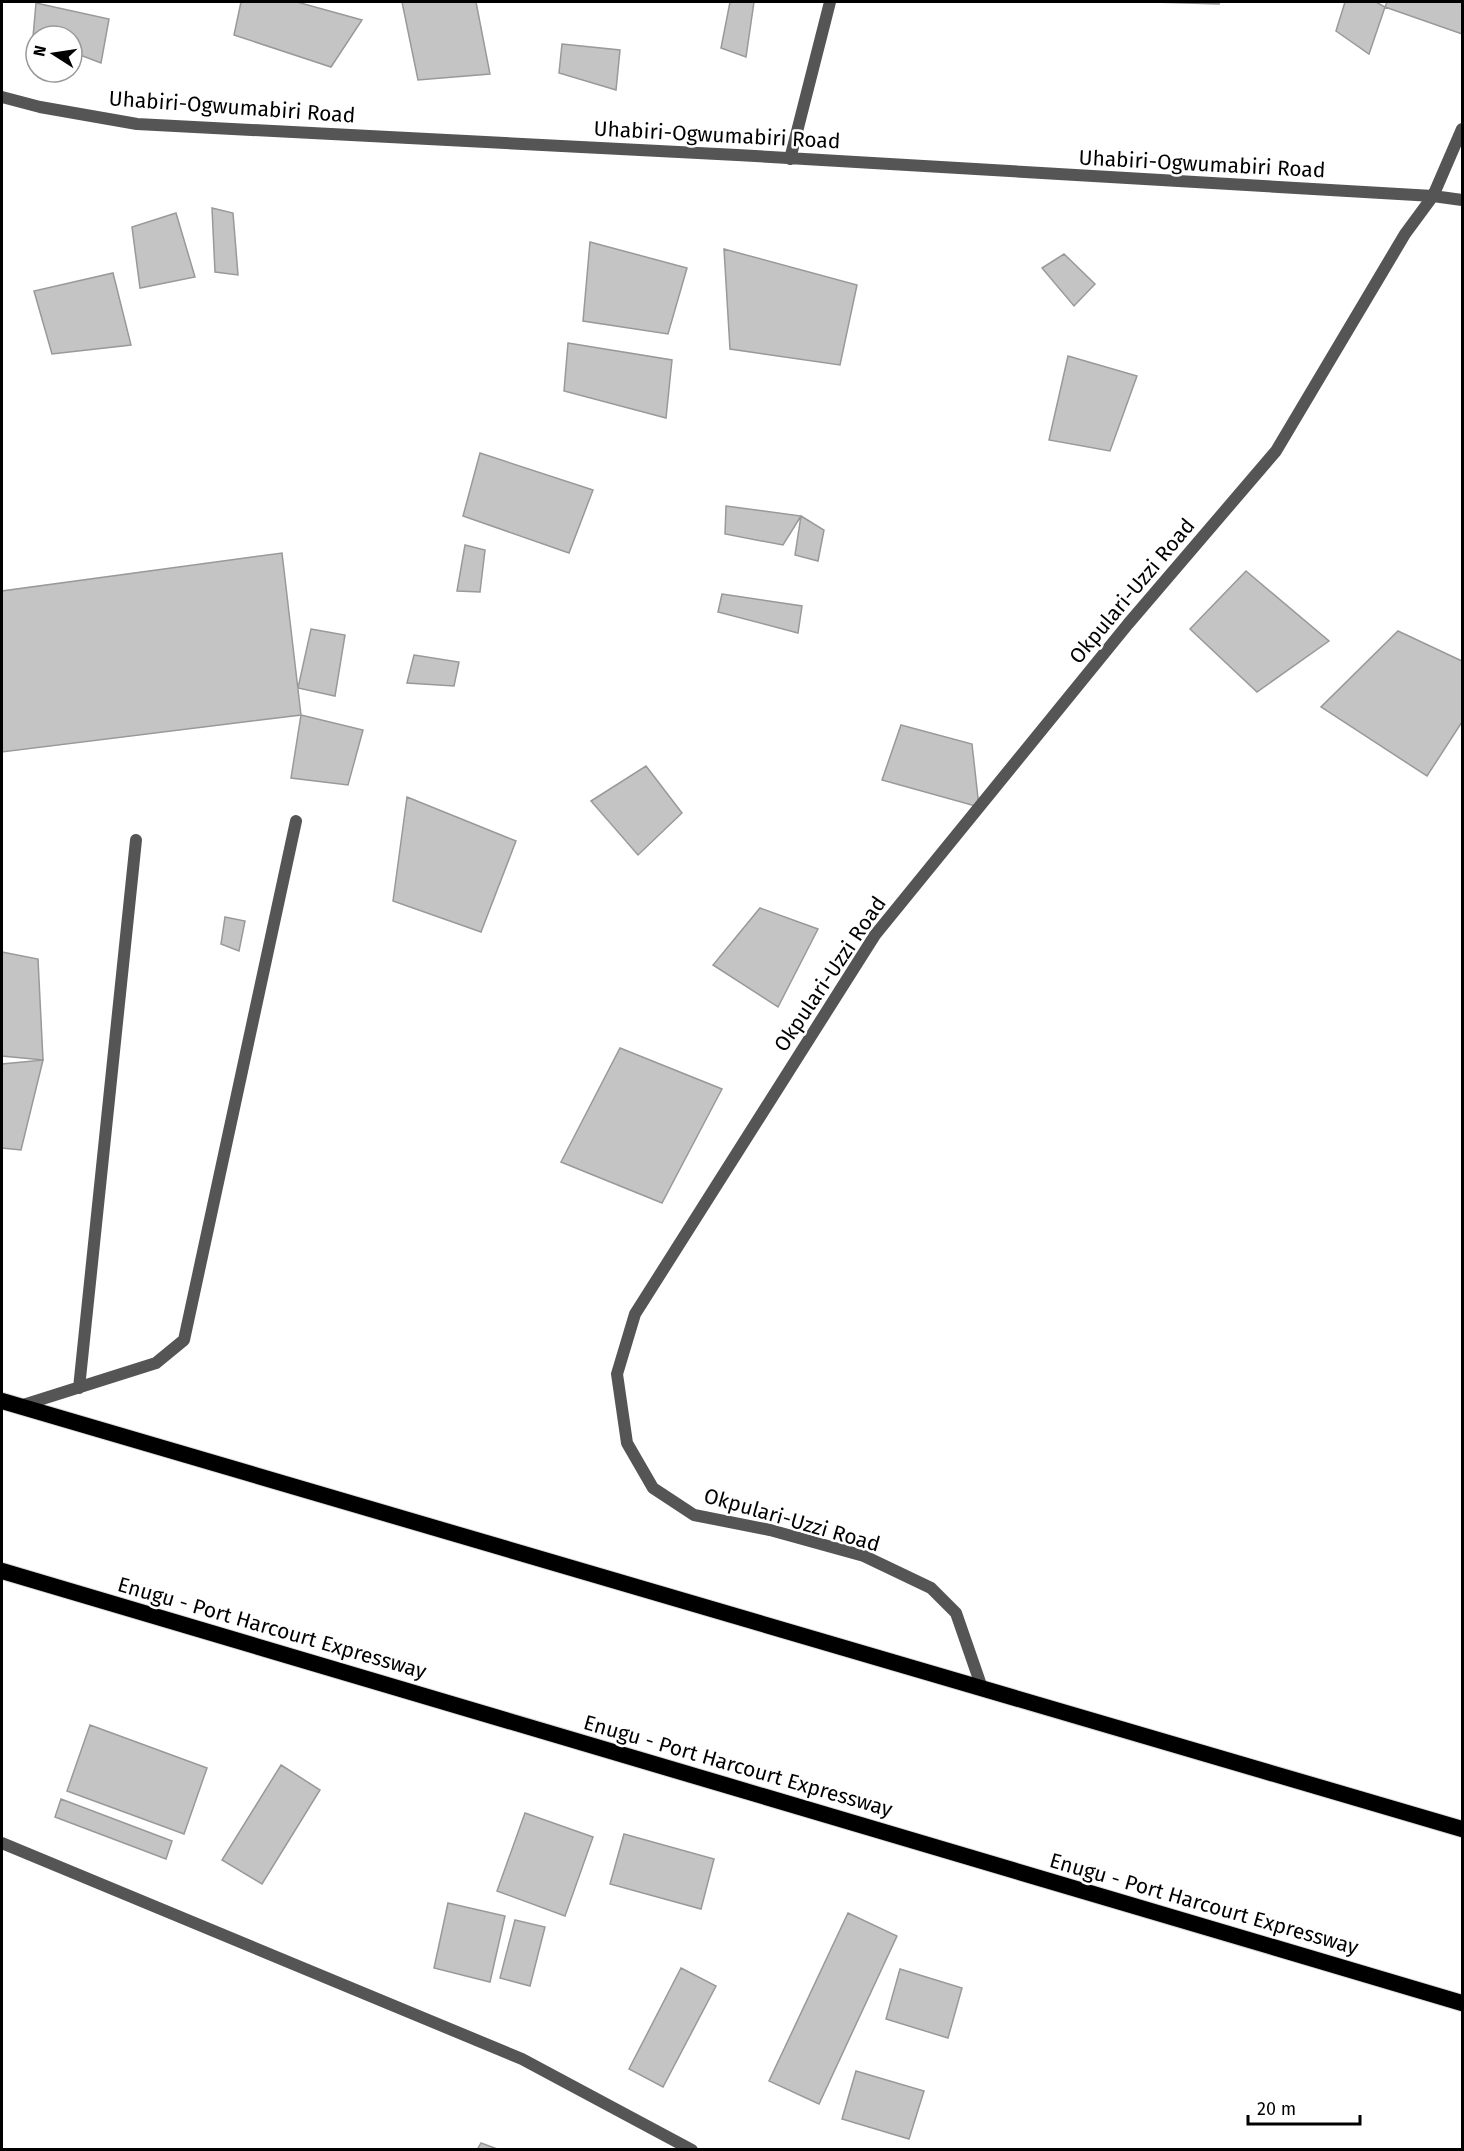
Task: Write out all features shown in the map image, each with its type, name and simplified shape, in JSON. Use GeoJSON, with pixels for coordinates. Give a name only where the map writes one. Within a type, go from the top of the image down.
{"type":"FeatureCollection","features":[{"type":"Feature","properties":{"kind":"highway"},"geometry":{"type":"LineString","coordinates":[[2,1401],[1462,1829]]}},
{"type":"Feature","properties":{"kind":"highway","name":"Enugu - Port Harcourt Expressway"},"geometry":{"type":"LineString","coordinates":[[2,1571],[1462,2003]]}},
{"type":"Feature","properties":{"kind":"street"},"geometry":{"type":"LineString","coordinates":[[790,159],[830,2]]}},
{"type":"Feature","properties":{"kind":"street","name":"Uhabiri-Ogwumabiri Road"},"geometry":{"type":"LineString","coordinates":[[2,97],[40,107],[137,124],[790,159],[1433,196],[1462,200]]}},
{"type":"Feature","properties":{"kind":"street","name":"Okpulari-Uzzi Road"},"geometry":{"type":"LineString","coordinates":[[982,1688],[956,1613],[931,1588],[864,1556],[770,1530],[694,1515],[653,1488],[627,1443],[617,1374],[635,1314],[875,935],[1128,624],[1276,452],[1405,234],[1433,196],[1462,129]]}},
{"type":"Feature","properties":{"kind":"street"},"geometry":{"type":"LineString","coordinates":[[20,1406],[156,1363],[184,1340],[296,821]]}},
{"type":"Feature","properties":{"kind":"street"},"geometry":{"type":"LineString","coordinates":[[79,1388],[136,840]]}},
{"type":"Feature","properties":{"kind":"street"},"geometry":{"type":"LineString","coordinates":[[2,1843],[522,2059],[692,2150]]}},
{"type":"Feature","properties":{"kind":"building"},"geometry":{"type":"Polygon","coordinates":[[[241,2],[297,2],[362,20],[331,67],[234,35],[241,2]]]}},
{"type":"Feature","properties":{"kind":"building"},"geometry":{"type":"Polygon","coordinates":[[[402,2],[476,2],[490,74],[418,80],[402,2]]]}},
{"type":"Feature","properties":{"kind":"building"},"geometry":{"type":"Polygon","coordinates":[[[730,2],[754,2],[746,57],[721,48],[730,2]]]}},
{"type":"Feature","properties":{"kind":"building"},"geometry":{"type":"Polygon","coordinates":[[[1153,2],[1220,2],[1219,4],[1153,2]]]}},
{"type":"Feature","properties":{"kind":"building"},"geometry":{"type":"Polygon","coordinates":[[[1345,2],[1376,2],[1385,7],[1369,54],[1336,31],[1345,2]]]}},
{"type":"Feature","properties":{"kind":"building"},"geometry":{"type":"Polygon","coordinates":[[[1387,2],[1462,2],[1462,34],[1385,7],[1387,2]]]}},
{"type":"Feature","properties":{"kind":"building"},"geometry":{"type":"Polygon","coordinates":[[[36,3],[109,19],[101,63],[84,57],[84,24],[34,24],[36,3]]]}},
{"type":"Feature","properties":{"kind":"building"},"geometry":{"type":"Polygon","coordinates":[[[562,44],[620,50],[616,90],[559,73],[562,44]]]}},
{"type":"Feature","properties":{"kind":"building"},"geometry":{"type":"Polygon","coordinates":[[[212,208],[233,213],[238,275],[215,272],[212,208]]]}},
{"type":"Feature","properties":{"kind":"building"},"geometry":{"type":"Polygon","coordinates":[[[176,213],[195,277],[140,288],[132,227],[176,213]]]}},
{"type":"Feature","properties":{"kind":"building"},"geometry":{"type":"Polygon","coordinates":[[[590,242],[687,268],[668,334],[583,321],[590,242]]]}},
{"type":"Feature","properties":{"kind":"building"},"geometry":{"type":"Polygon","coordinates":[[[724,249],[857,285],[840,365],[730,349],[724,249]]]}},
{"type":"Feature","properties":{"kind":"building"},"geometry":{"type":"Polygon","coordinates":[[[1064,254],[1095,284],[1074,306],[1042,268],[1064,254]]]}},
{"type":"Feature","properties":{"kind":"building"},"geometry":{"type":"Polygon","coordinates":[[[113,273],[131,345],[52,354],[34,291],[113,273]]]}},
{"type":"Feature","properties":{"kind":"building"},"geometry":{"type":"Polygon","coordinates":[[[568,343],[672,360],[666,418],[564,391],[568,343]]]}},
{"type":"Feature","properties":{"kind":"building"},"geometry":{"type":"Polygon","coordinates":[[[1068,356],[1137,376],[1110,451],[1049,440],[1068,356]]]}},
{"type":"Feature","properties":{"kind":"building"},"geometry":{"type":"Polygon","coordinates":[[[480,453],[593,490],[569,553],[463,516],[480,453]]]}},
{"type":"Feature","properties":{"kind":"building"},"geometry":{"type":"Polygon","coordinates":[[[726,506],[801,516],[783,545],[725,534],[726,506]]]}},
{"type":"Feature","properties":{"kind":"building"},"geometry":{"type":"Polygon","coordinates":[[[801,516],[824,530],[818,561],[795,555],[801,516]]]}},
{"type":"Feature","properties":{"kind":"building"},"geometry":{"type":"Polygon","coordinates":[[[465,545],[485,550],[480,592],[457,591],[465,545]]]}},
{"type":"Feature","properties":{"kind":"building"},"geometry":{"type":"Polygon","coordinates":[[[282,553],[301,715],[2,752],[2,591],[282,553]]]}},
{"type":"Feature","properties":{"kind":"building"},"geometry":{"type":"Polygon","coordinates":[[[1246,571],[1329,641],[1257,692],[1190,629],[1246,571]]]}},
{"type":"Feature","properties":{"kind":"building"},"geometry":{"type":"Polygon","coordinates":[[[722,594],[802,606],[798,633],[718,612],[722,594]]]}},
{"type":"Feature","properties":{"kind":"building"},"geometry":{"type":"Polygon","coordinates":[[[311,629],[345,635],[335,696],[298,688],[311,629]]]}},
{"type":"Feature","properties":{"kind":"building"},"geometry":{"type":"Polygon","coordinates":[[[1398,631],[1462,661],[1462,722],[1427,776],[1321,707],[1398,631]]]}},
{"type":"Feature","properties":{"kind":"building"},"geometry":{"type":"Polygon","coordinates":[[[414,655],[459,662],[454,686],[407,683],[414,655]]]}},
{"type":"Feature","properties":{"kind":"building"},"geometry":{"type":"Polygon","coordinates":[[[301,715],[363,730],[348,785],[291,778],[301,715]]]}},
{"type":"Feature","properties":{"kind":"building"},"geometry":{"type":"Polygon","coordinates":[[[901,725],[972,744],[979,807],[882,780],[901,725]]]}},
{"type":"Feature","properties":{"kind":"building"},"geometry":{"type":"Polygon","coordinates":[[[646,766],[682,813],[638,855],[591,801],[646,766]]]}},
{"type":"Feature","properties":{"kind":"building"},"geometry":{"type":"Polygon","coordinates":[[[407,797],[516,841],[481,932],[393,901],[407,797]]]}},
{"type":"Feature","properties":{"kind":"building"},"geometry":{"type":"Polygon","coordinates":[[[760,908],[818,929],[778,1007],[713,965],[760,908]]]}},
{"type":"Feature","properties":{"kind":"building"},"geometry":{"type":"Polygon","coordinates":[[[225,917],[245,921],[239,951],[221,944],[225,917]]]}},
{"type":"Feature","properties":{"kind":"building"},"geometry":{"type":"Polygon","coordinates":[[[2,952],[38,959],[43,1060],[2,1056],[2,952]]]}},
{"type":"Feature","properties":{"kind":"building"},"geometry":{"type":"Polygon","coordinates":[[[620,1048],[722,1089],[662,1203],[561,1162],[620,1048]]]}},
{"type":"Feature","properties":{"kind":"building"},"geometry":{"type":"Polygon","coordinates":[[[43,1060],[21,1150],[2,1148],[2,1064],[43,1060]]]}},
{"type":"Feature","properties":{"kind":"building"},"geometry":{"type":"Polygon","coordinates":[[[90,1725],[207,1768],[184,1834],[67,1791],[90,1725]]]}},
{"type":"Feature","properties":{"kind":"building"},"geometry":{"type":"Polygon","coordinates":[[[281,1765],[320,1790],[262,1884],[222,1860],[281,1765]]]}},
{"type":"Feature","properties":{"kind":"building"},"geometry":{"type":"Polygon","coordinates":[[[61,1799],[172,1841],[166,1859],[55,1817],[61,1799]]]}},
{"type":"Feature","properties":{"kind":"building"},"geometry":{"type":"Polygon","coordinates":[[[525,1813],[593,1837],[565,1916],[497,1891],[525,1813]]]}},
{"type":"Feature","properties":{"kind":"building"},"geometry":{"type":"Polygon","coordinates":[[[624,1834],[714,1859],[701,1909],[610,1884],[624,1834]]]}},
{"type":"Feature","properties":{"kind":"building"},"geometry":{"type":"Polygon","coordinates":[[[448,1903],[505,1916],[490,1982],[434,1968],[448,1903]]]}},
{"type":"Feature","properties":{"kind":"building"},"geometry":{"type":"Polygon","coordinates":[[[848,1913],[897,1936],[819,2104],[769,2081],[848,1913]]]}},
{"type":"Feature","properties":{"kind":"building"},"geometry":{"type":"Polygon","coordinates":[[[515,1920],[545,1927],[530,1986],[500,1978],[515,1920]]]}},
{"type":"Feature","properties":{"kind":"building"},"geometry":{"type":"Polygon","coordinates":[[[681,1968],[716,1986],[663,2087],[629,2069],[681,1968]]]}},
{"type":"Feature","properties":{"kind":"building"},"geometry":{"type":"Polygon","coordinates":[[[900,1969],[962,1988],[948,2038],[886,2019],[900,1969]]]}},
{"type":"Feature","properties":{"kind":"building"},"geometry":{"type":"Polygon","coordinates":[[[856,2071],[924,2091],[909,2139],[842,2119],[856,2071]]]}},
{"type":"Feature","properties":{"kind":"building"},"geometry":{"type":"Polygon","coordinates":[[[481,2143],[500,2150],[477,2150],[481,2143]]]}}]}
